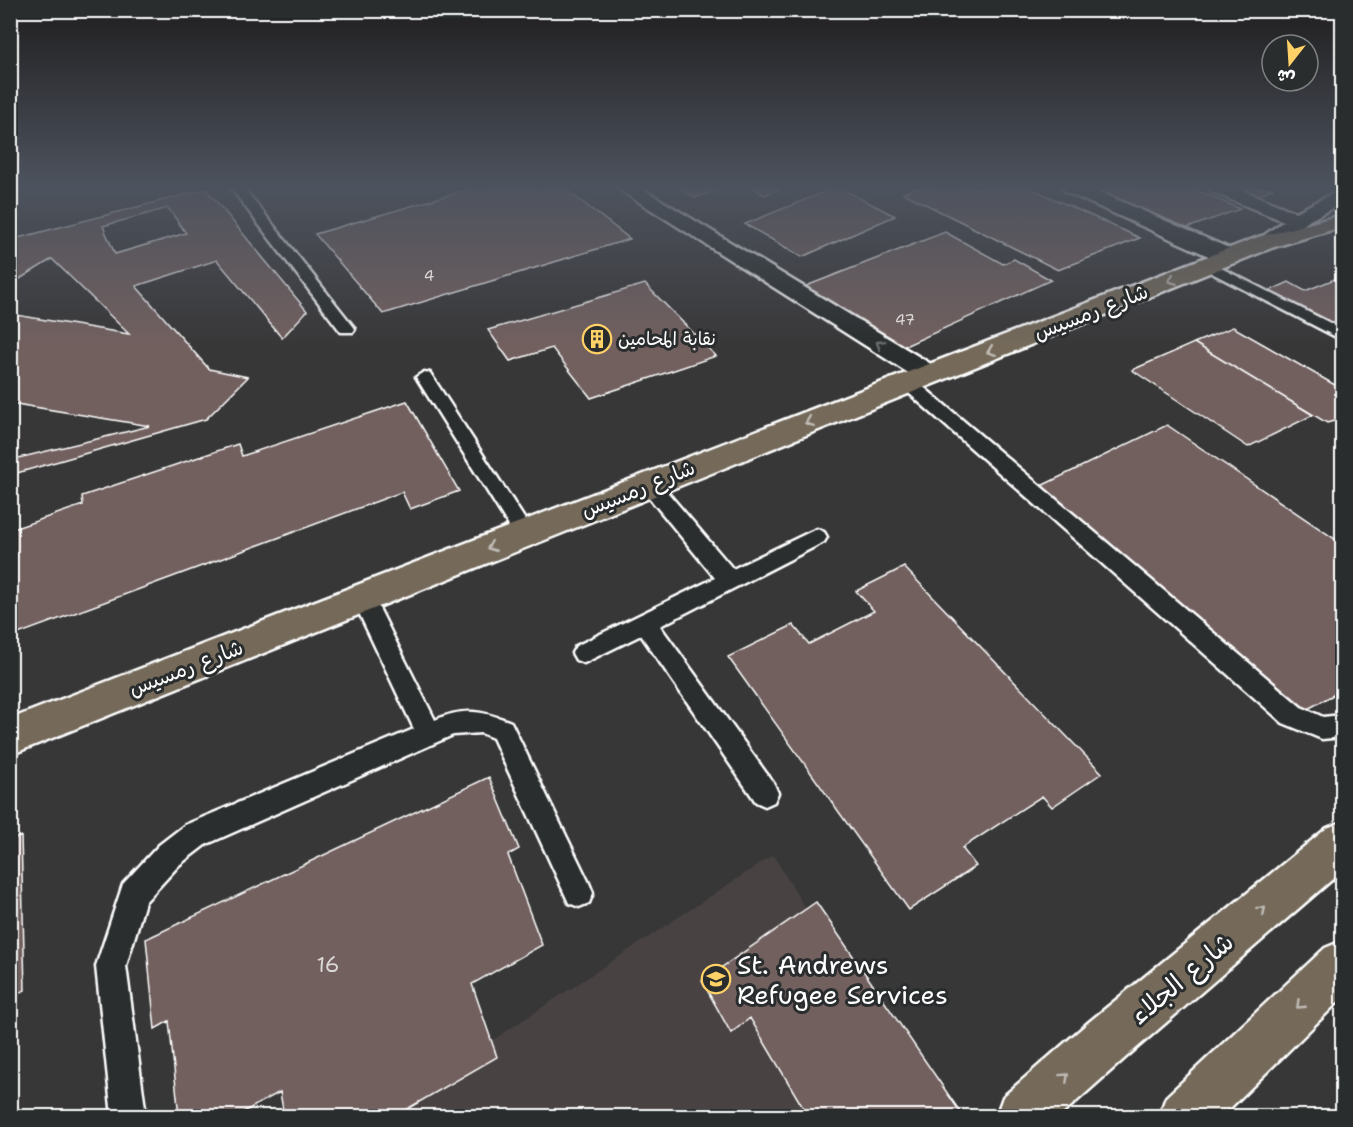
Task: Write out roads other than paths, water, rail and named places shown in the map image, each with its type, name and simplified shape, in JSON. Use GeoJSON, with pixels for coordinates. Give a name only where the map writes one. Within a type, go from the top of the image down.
{"type":"FeatureCollection","features":[{"type":"Feature","properties":{"kind":"main road","name":"شارع رمسيس"},"geometry":{"type":"LineString","coordinates":[[10,736],[1271,241]]}},
{"type":"Feature","properties":{"kind":"main road","name":"شارع الجلاء"},"geometry":{"type":"LineString","coordinates":[[1022,1116],[1107,1040],[1342,843]]}},
{"type":"Feature","properties":{"kind":"main road"},"geometry":{"type":"LineString","coordinates":[[1185,1116],[1342,965]]}},
{"type":"Feature","properties":{"kind":"street"},"geometry":{"type":"LineString","coordinates":[[707,241],[919,379]]}},
{"type":"Feature","properties":{"kind":"street"},"geometry":{"type":"LineString","coordinates":[[1178,241],[1219,261]]}},
{"type":"Feature","properties":{"kind":"lane"},"geometry":{"type":"LineString","coordinates":[[278,241],[347,329]]}},
{"type":"Feature","properties":{"kind":"lane"},"geometry":{"type":"LineString","coordinates":[[1219,261],[1342,335]]}},
{"type":"Feature","properties":{"kind":"lane"},"geometry":{"type":"LineString","coordinates":[[424,377],[524,534]]}},
{"type":"Feature","properties":{"kind":"lane"},"geometry":{"type":"LineString","coordinates":[[919,379],[1292,715],[1322,728],[1342,726]]}},
{"type":"Feature","properties":{"kind":"lane"},"geometry":{"type":"LineString","coordinates":[[650,485],[730,581]]}},
{"type":"Feature","properties":{"kind":"lane"},"geometry":{"type":"LineString","coordinates":[[584,653],[817,537]]}},
{"type":"Feature","properties":{"kind":"lane"},"geometry":{"type":"LineString","coordinates":[[363,598],[429,734]]}},
{"type":"Feature","properties":{"kind":"lane"},"geometry":{"type":"LineString","coordinates":[[645,623],[765,793]]}},
{"type":"Feature","properties":{"kind":"lane"},"geometry":{"type":"LineString","coordinates":[[129,1116],[111,966],[133,894],[169,855],[195,835],[452,724],[482,722],[502,730],[579,892]]}},
{"type":"Feature","properties":{"kind":"place","name":"نقابة المحامين"},"geometry":{"type":"Point","coordinates":[597,339]}},
{"type":"Feature","properties":{"kind":"place","name":"St. Andrews Refugee Services"},"geometry":{"type":"Point","coordinates":[716,979]}}]}
